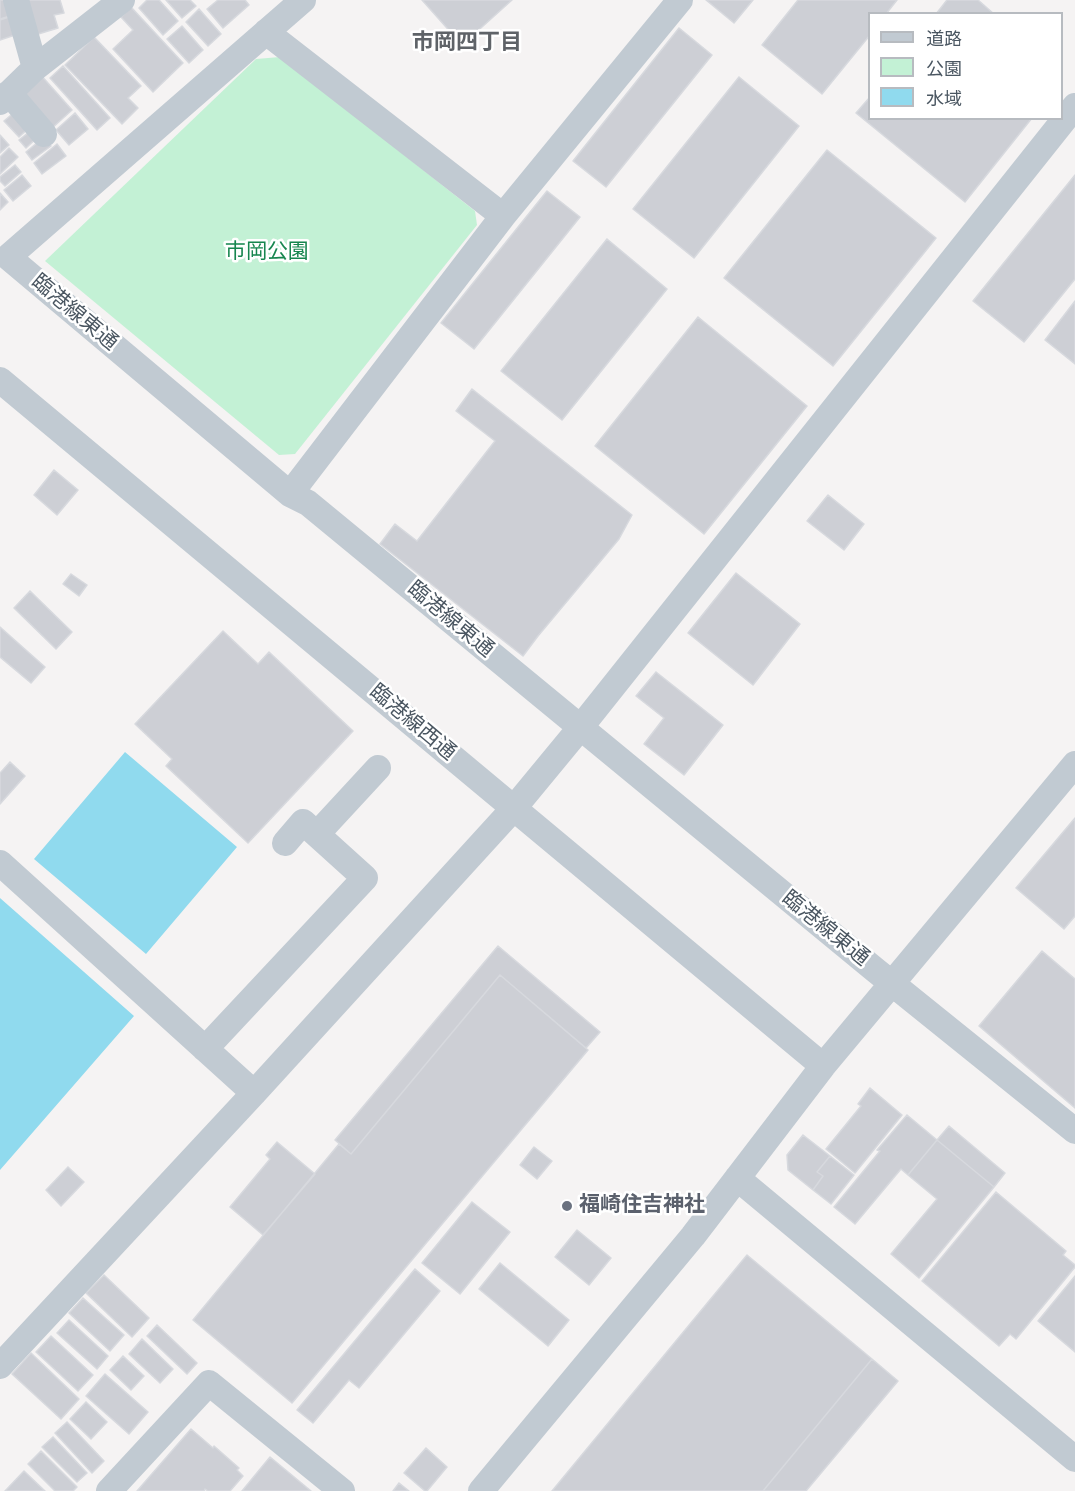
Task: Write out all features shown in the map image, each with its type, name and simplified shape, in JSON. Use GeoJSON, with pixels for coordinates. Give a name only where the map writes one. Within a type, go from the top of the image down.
{"type":"FeatureCollection","features":[{"type":"Feature","properties":{"kind":"street"},"geometry":{"type":"LineString","coordinates":[[16,0],[35,68]]}},
{"type":"Feature","properties":{"kind":"street"},"geometry":{"type":"LineString","coordinates":[[44,134],[5,97],[35,68],[122,0]]}},
{"type":"Feature","properties":{"kind":"street"},"geometry":{"type":"LineString","coordinates":[[303,0],[266,32],[503,216]]}},
{"type":"Feature","properties":{"kind":"street"},"geometry":{"type":"LineString","coordinates":[[290,494],[503,216],[680,0]]}},
{"type":"Feature","properties":{"kind":"street","name":"臨港線東通"},"geometry":{"type":"LineString","coordinates":[[266,32],[8,257],[290,494],[308,503],[1075,1131]]}},
{"type":"Feature","properties":{"kind":"street"},"geometry":{"type":"LineString","coordinates":[[0,1366],[254,1093],[514,808],[1075,106]]}},
{"type":"Feature","properties":{"kind":"street","name":"臨港線西通"},"geometry":{"type":"LineString","coordinates":[[0,380],[823,1066]]}},
{"type":"Feature","properties":{"kind":"street"},"geometry":{"type":"LineString","coordinates":[[481,1491],[693,1236],[823,1066],[1075,764]]}},
{"type":"Feature","properties":{"kind":"street"},"geometry":{"type":"LineString","coordinates":[[317,834],[378,768]]}},
{"type":"Feature","properties":{"kind":"street"},"geometry":{"type":"LineString","coordinates":[[205,1049],[365,878],[303,822],[285,843]]}},
{"type":"Feature","properties":{"kind":"street"},"geometry":{"type":"LineString","coordinates":[[0,863],[254,1093]]}},
{"type":"Feature","properties":{"kind":"street"},"geometry":{"type":"LineString","coordinates":[[737,1178],[1075,1459]]}},
{"type":"Feature","properties":{"kind":"street"},"geometry":{"type":"LineString","coordinates":[[109,1491],[209,1383],[342,1491]]}},
{"type":"Feature","properties":{"kind":"green space","name":"市岡公園"},"geometry":{"type":"Polygon","coordinates":[[[280,57],[475,211],[477,225],[295,454],[279,455],[45,261],[256,59],[280,57]]]}},
{"type":"Feature","properties":{"kind":"water"},"geometry":{"type":"Polygon","coordinates":[[[125,752],[237,847],[146,954],[34,859],[125,752]]]}},
{"type":"Feature","properties":{"kind":"water"},"geometry":{"type":"Polygon","coordinates":[[[0,898],[134,1016],[0,1170],[0,898]]]}},
{"type":"Feature","properties":{"kind":"building"},"geometry":{"type":"Polygon","coordinates":[[[0,0],[6,0],[10,16],[0,19],[0,0]]]}},
{"type":"Feature","properties":{"kind":"building"},"geometry":{"type":"Polygon","coordinates":[[[24,0],[60,0],[64,13],[54,15],[58,28],[35,35],[24,0]]]}},
{"type":"Feature","properties":{"kind":"building"},"geometry":{"type":"Polygon","coordinates":[[[147,0],[159,0],[178,21],[163,35],[139,8],[147,0]]]}},
{"type":"Feature","properties":{"kind":"building"},"geometry":{"type":"Polygon","coordinates":[[[166,0],[190,0],[196,6],[182,18],[166,0]]]}},
{"type":"Feature","properties":{"kind":"building"},"geometry":{"type":"Polygon","coordinates":[[[218,0],[245,0],[249,5],[223,28],[207,9],[218,0]]]}},
{"type":"Feature","properties":{"kind":"building"},"geometry":{"type":"Polygon","coordinates":[[[422,0],[512,0],[462,45],[422,0]]]}},
{"type":"Feature","properties":{"kind":"building"},"geometry":{"type":"Polygon","coordinates":[[[706,0],[753,0],[734,23],[706,0]]]}},
{"type":"Feature","properties":{"kind":"building"},"geometry":{"type":"Polygon","coordinates":[[[798,0],[897,0],[888,12],[868,12],[868,37],[822,94],[762,45],[798,0]]]}},
{"type":"Feature","properties":{"kind":"building"},"geometry":{"type":"Polygon","coordinates":[[[947,0],[978,0],[992,12],[938,12],[947,0]]]}},
{"type":"Feature","properties":{"kind":"building"},"geometry":{"type":"Polygon","coordinates":[[[131,7],[183,63],[153,92],[113,49],[133,30],[121,17],[131,7]]]}},
{"type":"Feature","properties":{"kind":"building"},"geometry":{"type":"Polygon","coordinates":[[[199,9],[221,34],[208,46],[186,22],[199,9]]]}},
{"type":"Feature","properties":{"kind":"building"},"geometry":{"type":"Polygon","coordinates":[[[9,17],[15,35],[0,40],[0,20],[9,17]]]}},
{"type":"Feature","properties":{"kind":"building"},"geometry":{"type":"Polygon","coordinates":[[[182,26],[203,50],[189,63],[167,39],[182,26]]]}},
{"type":"Feature","properties":{"kind":"building"},"geometry":{"type":"Polygon","coordinates":[[[679,28],[712,55],[606,187],[573,161],[679,28]]]}},
{"type":"Feature","properties":{"kind":"building"},"geometry":{"type":"Polygon","coordinates":[[[94,37],[141,86],[128,98],[138,108],[122,124],[65,65],[94,37]]]}},
{"type":"Feature","properties":{"kind":"building"},"geometry":{"type":"Polygon","coordinates":[[[63,66],[110,118],[97,130],[50,78],[63,66]]]}},
{"type":"Feature","properties":{"kind":"building"},"geometry":{"type":"Polygon","coordinates":[[[39,73],[72,110],[51,129],[18,92],[39,73]]]}},
{"type":"Feature","properties":{"kind":"building"},"geometry":{"type":"Polygon","coordinates":[[[739,77],[799,126],[694,258],[633,209],[739,77]]]}},
{"type":"Feature","properties":{"kind":"building"},"geometry":{"type":"Polygon","coordinates":[[[868,99],[868,120],[1030,120],[965,202],[856,113],[868,99]]]}},
{"type":"Feature","properties":{"kind":"building"},"geometry":{"type":"Polygon","coordinates":[[[17,110],[31,126],[19,137],[4,121],[17,110]]]}},
{"type":"Feature","properties":{"kind":"building"},"geometry":{"type":"Polygon","coordinates":[[[75,113],[88,129],[69,145],[56,130],[75,113]]]}},
{"type":"Feature","properties":{"kind":"building"},"geometry":{"type":"Polygon","coordinates":[[[34,128],[40,135],[26,148],[19,140],[34,128]]]}},
{"type":"Feature","properties":{"kind":"building"},"geometry":{"type":"Polygon","coordinates":[[[0,135],[9,145],[0,153],[0,135]]]}},
{"type":"Feature","properties":{"kind":"building"},"geometry":{"type":"Polygon","coordinates":[[[44,137],[51,146],[32,160],[26,152],[44,137]]]}},
{"type":"Feature","properties":{"kind":"building"},"geometry":{"type":"Polygon","coordinates":[[[57,144],[66,156],[42,174],[34,163],[57,144]]]}},
{"type":"Feature","properties":{"kind":"building"},"geometry":{"type":"Polygon","coordinates":[[[9,148],[18,157],[0,174],[0,157],[9,148]]]}},
{"type":"Feature","properties":{"kind":"building"},"geometry":{"type":"Polygon","coordinates":[[[827,150],[936,238],[833,366],[724,278],[827,150]]]}},
{"type":"Feature","properties":{"kind":"building"},"geometry":{"type":"Polygon","coordinates":[[[15,165],[21,172],[5,186],[0,181],[0,177],[15,165]]]}},
{"type":"Feature","properties":{"kind":"building"},"geometry":{"type":"Polygon","coordinates":[[[22,175],[31,186],[13,201],[4,190],[22,175]]]}},
{"type":"Feature","properties":{"kind":"building"},"geometry":{"type":"Polygon","coordinates":[[[1075,175],[1075,279],[1024,342],[973,301],[1075,175]]]}},
{"type":"Feature","properties":{"kind":"building"},"geometry":{"type":"Polygon","coordinates":[[[547,191],[580,217],[474,349],[441,323],[547,191]]]}},
{"type":"Feature","properties":{"kind":"building"},"geometry":{"type":"Polygon","coordinates":[[[0,193],[8,202],[0,210],[0,193]]]}},
{"type":"Feature","properties":{"kind":"building"},"geometry":{"type":"Polygon","coordinates":[[[607,239],[667,289],[562,420],[501,371],[607,239]]]}},
{"type":"Feature","properties":{"kind":"building"},"geometry":{"type":"Polygon","coordinates":[[[1075,301],[1075,364],[1045,340],[1075,301]]]}},
{"type":"Feature","properties":{"kind":"building"},"geometry":{"type":"Polygon","coordinates":[[[698,317],[807,406],[704,534],[595,446],[698,317]]]}},
{"type":"Feature","properties":{"kind":"building"},"geometry":{"type":"Polygon","coordinates":[[[472,389],[632,515],[619,539],[523,656],[380,544],[395,524],[417,541],[495,441],[456,411],[472,389]]]}},
{"type":"Feature","properties":{"kind":"building"},"geometry":{"type":"Polygon","coordinates":[[[54,470],[78,490],[57,515],[34,495],[54,470]]]}},
{"type":"Feature","properties":{"kind":"building"},"geometry":{"type":"Polygon","coordinates":[[[828,495],[864,524],[844,550],[807,521],[828,495]]]}},
{"type":"Feature","properties":{"kind":"building"},"geometry":{"type":"Polygon","coordinates":[[[736,573],[800,624],[753,685],[688,633],[736,573]]]}},
{"type":"Feature","properties":{"kind":"building"},"geometry":{"type":"Polygon","coordinates":[[[71,574],[87,585],[79,596],[63,584],[71,574]]]}},
{"type":"Feature","properties":{"kind":"building"},"geometry":{"type":"Polygon","coordinates":[[[30,591],[72,632],[56,649],[14,608],[30,591]]]}},
{"type":"Feature","properties":{"kind":"building"},"geometry":{"type":"Polygon","coordinates":[[[0,627],[45,667],[31,683],[0,657],[0,627]]]}},
{"type":"Feature","properties":{"kind":"building"},"geometry":{"type":"Polygon","coordinates":[[[223,631],[258,664],[269,652],[353,731],[248,843],[166,766],[172,759],[135,724],[223,631]]]}},
{"type":"Feature","properties":{"kind":"building"},"geometry":{"type":"Polygon","coordinates":[[[656,672],[723,725],[684,775],[644,744],[664,718],[636,696],[656,672]]]}},
{"type":"Feature","properties":{"kind":"building"},"geometry":{"type":"Polygon","coordinates":[[[10,762],[25,776],[0,804],[0,773],[10,762]]]}},
{"type":"Feature","properties":{"kind":"building"},"geometry":{"type":"Polygon","coordinates":[[[1075,818],[1075,916],[1064,929],[1016,888],[1075,818]]]}},
{"type":"Feature","properties":{"kind":"building"},"geometry":{"type":"Polygon","coordinates":[[[498,946],[600,1032],[586,1048],[500,975],[351,1154],[335,1140],[498,946]]]}},
{"type":"Feature","properties":{"kind":"building"},"geometry":{"type":"Polygon","coordinates":[[[1042,951],[1075,979],[1075,1108],[979,1026],[1042,951]]]}},
{"type":"Feature","properties":{"kind":"building"},"geometry":{"type":"Polygon","coordinates":[[[500,975],[588,1050],[292,1403],[193,1320],[339,1144],[351,1154],[500,975]]]}},
{"type":"Feature","properties":{"kind":"building"},"geometry":{"type":"Polygon","coordinates":[[[870,1088],[902,1115],[855,1173],[826,1149],[861,1106],[858,1104],[870,1088]]]}},
{"type":"Feature","properties":{"kind":"building"},"geometry":{"type":"Polygon","coordinates":[[[907,1115],[937,1140],[908,1175],[901,1169],[855,1224],[834,1207],[907,1115]]]}},
{"type":"Feature","properties":{"kind":"building"},"geometry":{"type":"Polygon","coordinates":[[[949,1126],[1005,1173],[994,1187],[937,1140],[949,1126]]]}},
{"type":"Feature","properties":{"kind":"building"},"geometry":{"type":"Polygon","coordinates":[[[803,1135],[830,1156],[817,1172],[823,1176],[813,1190],[788,1170],[787,1155],[803,1135]]]}},
{"type":"Feature","properties":{"kind":"building"},"geometry":{"type":"Polygon","coordinates":[[[937,1140],[994,1187],[919,1278],[891,1254],[937,1199],[908,1175],[937,1140]]]}},
{"type":"Feature","properties":{"kind":"building"},"geometry":{"type":"Polygon","coordinates":[[[277,1142],[315,1174],[263,1235],[230,1207],[270,1159],[266,1155],[277,1142]]]}},
{"type":"Feature","properties":{"kind":"building"},"geometry":{"type":"Polygon","coordinates":[[[534,1147],[552,1161],[537,1179],[520,1165],[534,1147]]]}},
{"type":"Feature","properties":{"kind":"building"},"geometry":{"type":"Polygon","coordinates":[[[830,1156],[854,1175],[831,1204],[813,1190],[823,1176],[817,1172],[830,1156]]]}},
{"type":"Feature","properties":{"kind":"building"},"geometry":{"type":"Polygon","coordinates":[[[68,1167],[84,1182],[61,1206],[46,1190],[68,1167]]]}},
{"type":"Feature","properties":{"kind":"building"},"geometry":{"type":"Polygon","coordinates":[[[996,1192],[1066,1251],[1063,1255],[1075,1265],[1016,1339],[1010,1334],[999,1346],[922,1281],[996,1192]]]}},
{"type":"Feature","properties":{"kind":"building"},"geometry":{"type":"Polygon","coordinates":[[[472,1202],[510,1232],[460,1294],[422,1263],[472,1202]]]}},
{"type":"Feature","properties":{"kind":"building"},"geometry":{"type":"Polygon","coordinates":[[[577,1230],[611,1258],[589,1285],[555,1257],[577,1230]]]}},
{"type":"Feature","properties":{"kind":"building"},"geometry":{"type":"Polygon","coordinates":[[[747,1255],[872,1359],[763,1491],[552,1491],[747,1255]]]}},
{"type":"Feature","properties":{"kind":"building"},"geometry":{"type":"Polygon","coordinates":[[[500,1263],[569,1320],[548,1346],[479,1289],[500,1263]]]}},
{"type":"Feature","properties":{"kind":"building"},"geometry":{"type":"Polygon","coordinates":[[[415,1269],[440,1291],[359,1388],[349,1380],[313,1423],[297,1410],[415,1269]]]}},
{"type":"Feature","properties":{"kind":"building"},"geometry":{"type":"Polygon","coordinates":[[[104,1275],[149,1318],[132,1337],[86,1293],[104,1275]]]}},
{"type":"Feature","properties":{"kind":"building"},"geometry":{"type":"Polygon","coordinates":[[[1075,1276],[1075,1352],[1038,1321],[1075,1276]]]}},
{"type":"Feature","properties":{"kind":"building"},"geometry":{"type":"Polygon","coordinates":[[[83,1298],[124,1335],[110,1351],[69,1313],[83,1298]]]}},
{"type":"Feature","properties":{"kind":"building"},"geometry":{"type":"Polygon","coordinates":[[[69,1320],[108,1356],[97,1369],[57,1333],[69,1320]]]}},
{"type":"Feature","properties":{"kind":"building"},"geometry":{"type":"Polygon","coordinates":[[[157,1325],[197,1363],[187,1374],[147,1336],[157,1325]]]}},
{"type":"Feature","properties":{"kind":"building"},"geometry":{"type":"Polygon","coordinates":[[[51,1336],[93,1375],[78,1391],[36,1352],[51,1336]]]}},
{"type":"Feature","properties":{"kind":"building"},"geometry":{"type":"Polygon","coordinates":[[[142,1339],[173,1369],[160,1383],[129,1354],[142,1339]]]}},
{"type":"Feature","properties":{"kind":"building"},"geometry":{"type":"Polygon","coordinates":[[[31,1353],[79,1399],[61,1419],[12,1374],[31,1353]]]}},
{"type":"Feature","properties":{"kind":"building"},"geometry":{"type":"Polygon","coordinates":[[[123,1356],[144,1376],[131,1390],[110,1370],[123,1356]]]}},
{"type":"Feature","properties":{"kind":"building"},"geometry":{"type":"Polygon","coordinates":[[[872,1359],[898,1381],[806,1491],[763,1491],[872,1359]]]}},
{"type":"Feature","properties":{"kind":"building"},"geometry":{"type":"Polygon","coordinates":[[[105,1374],[148,1412],[129,1434],[86,1396],[105,1374]]]}},
{"type":"Feature","properties":{"kind":"building"},"geometry":{"type":"Polygon","coordinates":[[[86,1402],[107,1422],[91,1439],[70,1419],[86,1402]]]}},
{"type":"Feature","properties":{"kind":"building"},"geometry":{"type":"Polygon","coordinates":[[[67,1422],[104,1461],[92,1473],[55,1433],[67,1422]]]}},
{"type":"Feature","properties":{"kind":"building"},"geometry":{"type":"Polygon","coordinates":[[[191,1429],[239,1468],[237,1470],[243,1476],[230,1491],[205,1489],[204,1491],[137,1491],[191,1429]]]}},
{"type":"Feature","properties":{"kind":"building"},"geometry":{"type":"Polygon","coordinates":[[[53,1437],[87,1473],[77,1482],[42,1447],[53,1437]]]}},
{"type":"Feature","properties":{"kind":"building"},"geometry":{"type":"Polygon","coordinates":[[[426,1448],[447,1467],[425,1491],[404,1473],[426,1448]]]}},
{"type":"Feature","properties":{"kind":"building"},"geometry":{"type":"Polygon","coordinates":[[[41,1451],[77,1487],[73,1491],[55,1491],[28,1464],[41,1451]]]}},
{"type":"Feature","properties":{"kind":"building"},"geometry":{"type":"Polygon","coordinates":[[[270,1457],[311,1491],[242,1491],[270,1457]]]}},
{"type":"Feature","properties":{"kind":"building"},"geometry":{"type":"Polygon","coordinates":[[[24,1471],[45,1491],[5,1491],[24,1471]]]}},
{"type":"Feature","properties":{"kind":"building"},"geometry":{"type":"Polygon","coordinates":[[[399,1483],[409,1491],[393,1491],[399,1483]]]}},
{"type":"Feature","properties":{"kind":"place","name":"福崎住吉神社"},"geometry":{"type":"Point","coordinates":[567,1206]}},
{"type":"Feature","properties":{"kind":"district","name":"市岡四丁目"},"geometry":{"type":"Point","coordinates":[467,43]}}]}
